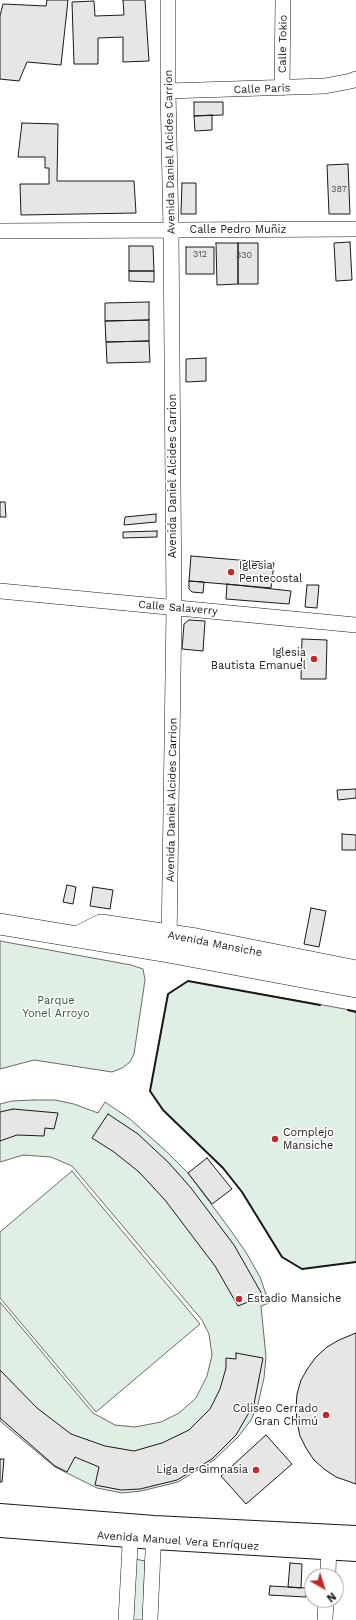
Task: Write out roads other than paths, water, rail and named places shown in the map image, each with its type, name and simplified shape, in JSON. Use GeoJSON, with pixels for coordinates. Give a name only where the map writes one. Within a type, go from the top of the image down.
{"type":"FeatureCollection","features":[{"type":"Feature","properties":{"kind":"highway","name":"Avenida Mansiche"},"geometry":{"type":"LineString","coordinates":[[0,924],[76,936],[101,925],[169,943],[356,987]]}},
{"type":"Feature","properties":{"kind":"highway","name":"Avenida Mansiche"},"geometry":{"type":"LineString","coordinates":[[169,943],[356,971]]}},
{"type":"Feature","properties":{"kind":"main road","name":"Avenida Manuel Vera Enríquez"},"geometry":{"type":"LineString","coordinates":[[0,1513],[130,1531],[329,1542],[356,1552]]}},
{"type":"Feature","properties":{"kind":"main road","name":"Avenida Manuel Vera Enríquez"},"geometry":{"type":"LineString","coordinates":[[0,1528],[130,1531]]}},
{"type":"Feature","properties":{"kind":"main road","name":"Avenida Manuel Vera Enríquez"},"geometry":{"type":"LineString","coordinates":[[329,1542],[356,1534]]}},
{"type":"Feature","properties":{"kind":"street","name":"Avenida Daniel Alcides Carrion"},"geometry":{"type":"LineString","coordinates":[[168,0],[168,91],[172,230],[174,608],[169,943]]}},
{"type":"Feature","properties":{"kind":"street","name":"Calle Tokio"},"geometry":{"type":"LineString","coordinates":[[282,88],[283,0]]}},
{"type":"Feature","properties":{"kind":"street","name":"Calle Paris"},"geometry":{"type":"LineString","coordinates":[[168,91],[325,86],[351,82],[356,79]]}},
{"type":"Feature","properties":{"kind":"street","name":"Calle Pedro Muñiz"},"geometry":{"type":"LineString","coordinates":[[0,231],[356,229]]}},
{"type":"Feature","properties":{"kind":"street","name":"Calle Salaverry"},"geometry":{"type":"LineString","coordinates":[[0,591],[356,625]]}},
{"type":"Feature","properties":{"kind":"street"},"geometry":{"type":"LineString","coordinates":[[126,1620],[130,1531]]}},
{"type":"Feature","properties":{"kind":"street"},"geometry":{"type":"LineString","coordinates":[[150,1620],[154,1533]]}},
{"type":"Feature","properties":{"kind":"street"},"geometry":{"type":"LineString","coordinates":[[328,1568],[329,1542]]}},
{"type":"Feature","properties":{"kind":"street"},"geometry":{"type":"LineString","coordinates":[[325,1620],[326,1608]]}},
{"type":"Feature","properties":{"kind":"place","name":"Iglesia Pentecostal"},"geometry":{"type":"Point","coordinates":[231,572]}},
{"type":"Feature","properties":{"kind":"place","name":"Iglesia Bautista Emanuel"},"geometry":{"type":"Point","coordinates":[314,659]}},
{"type":"Feature","properties":{"kind":"place","name":"Complejo Mansiche"},"geometry":{"type":"Point","coordinates":[275,1139]}},
{"type":"Feature","properties":{"kind":"place","name":"Estadio Mansiche"},"geometry":{"type":"Point","coordinates":[239,1299]}},
{"type":"Feature","properties":{"kind":"place","name":"Coliseo Cerrado Gran Chimú"},"geometry":{"type":"Point","coordinates":[326,1415]}},
{"type":"Feature","properties":{"kind":"place","name":"Liga de Gimnasia"},"geometry":{"type":"Point","coordinates":[256,1470]}},
{"type":"Feature","properties":{"kind":"park label","name":"Parque Yonel Arroyo"},"geometry":{"type":"Point","coordinates":[56,1007]}}]}
